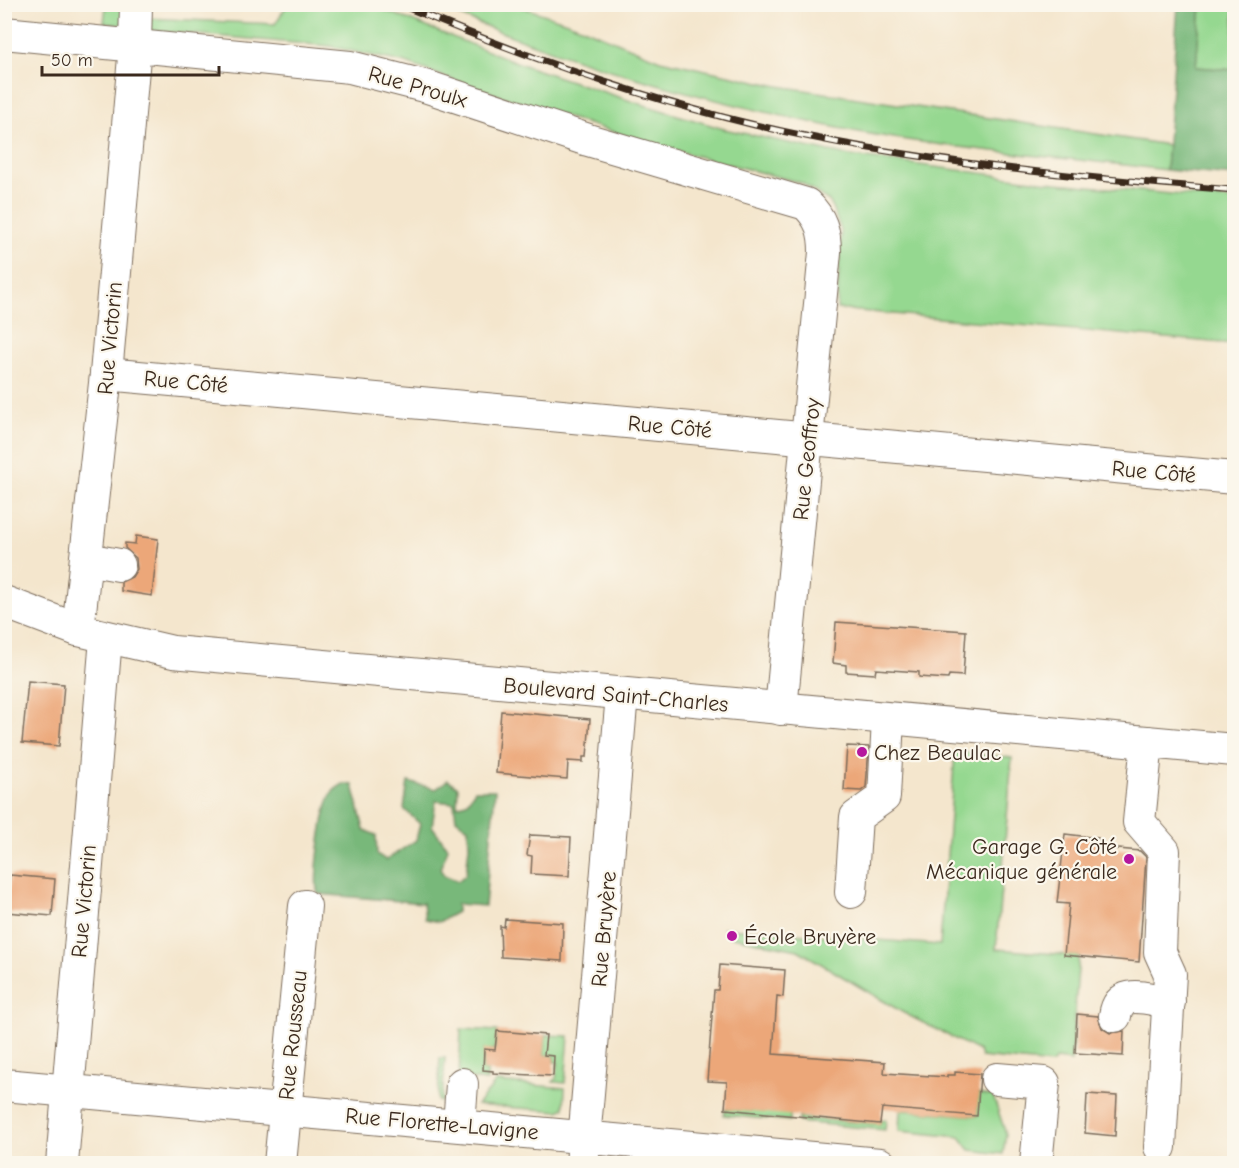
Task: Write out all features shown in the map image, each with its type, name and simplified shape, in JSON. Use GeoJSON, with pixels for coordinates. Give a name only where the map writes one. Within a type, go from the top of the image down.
{"type":"FeatureCollection","features":[{"type":"Feature","properties":{"kind":"street","name":"Rue Victorin"},"geometry":{"type":"LineString","coordinates":[[62,1164],[92,634],[86,559],[106,374],[135,46],[136,4]]}},
{"type":"Feature","properties":{"kind":"street","name":"Rue Proulx"},"geometry":{"type":"LineString","coordinates":[[4,33],[327,64],[373,72],[428,87],[588,140],[795,198],[814,211]]}},
{"type":"Feature","properties":{"kind":"street","name":"Rue Geoffroy"},"geometry":{"type":"LineString","coordinates":[[781,709],[825,252],[823,229],[814,211]]}},
{"type":"Feature","properties":{"kind":"street","name":"Rue Côté"},"geometry":{"type":"LineString","coordinates":[[106,374],[1234,478]]}},
{"type":"Feature","properties":{"kind":"street"},"geometry":{"type":"LineString","coordinates":[[86,559],[119,565]]}},
{"type":"Feature","properties":{"kind":"street","name":"Boulevard Saint-Charles"},"geometry":{"type":"LineString","coordinates":[[4,602],[92,634],[172,652],[238,660],[1234,750]]}},
{"type":"Feature","properties":{"kind":"street","name":"Rue Bruyère"},"geometry":{"type":"LineString","coordinates":[[584,1150],[622,694]]}},
{"type":"Feature","properties":{"kind":"street"},"geometry":{"type":"LineString","coordinates":[[851,892],[856,817],[884,797],[888,719]]}},
{"type":"Feature","properties":{"kind":"street"},"geometry":{"type":"LineString","coordinates":[[1147,742],[1139,822],[1164,851],[1160,952],[1170,974],[1160,1147]]}},
{"type":"Feature","properties":{"kind":"street","name":"Rue Rousseau"},"geometry":{"type":"LineString","coordinates":[[280,1164],[304,906]]}},
{"type":"Feature","properties":{"kind":"street"},"geometry":{"type":"LineString","coordinates":[[1115,1016],[1116,1005],[1122,999],[1138,998],[1169,1002]]}},
{"type":"Feature","properties":{"kind":"street"},"geometry":{"type":"LineString","coordinates":[[997,1079],[1044,1083],[1036,1164]]}},
{"type":"Feature","properties":{"kind":"street","name":"Rue Florette-Lavigne"},"geometry":{"type":"LineString","coordinates":[[4,1084],[459,1125],[584,1150],[880,1164]]}},
{"type":"Feature","properties":{"kind":"street"},"geometry":{"type":"LineString","coordinates":[[459,1125],[462,1084]]}},
{"type":"Feature","properties":{"kind":"green space"},"geometry":{"type":"Polygon","coordinates":[[[106,5],[124,5],[122,25],[104,23],[106,5]]]}},
{"type":"Feature","properties":{"kind":"green space"},"geometry":{"type":"Polygon","coordinates":[[[287,5],[371,5],[529,67],[634,102],[724,129],[844,155],[1056,183],[1234,200],[1234,344],[837,309],[841,230],[830,202],[802,183],[654,145],[406,63],[329,46],[146,30],[146,18],[275,24],[287,5]]]}},
{"type":"Feature","properties":{"kind":"green space"},"geometry":{"type":"Polygon","coordinates":[[[435,5],[516,5],[576,25],[660,60],[778,86],[1168,145],[1166,170],[919,142],[787,117],[633,77],[533,44],[435,5]]]}},
{"type":"Feature","properties":{"kind":"green space"},"geometry":{"type":"Polygon","coordinates":[[[1178,5],[1201,5],[1196,67],[1234,70],[1234,176],[1166,170],[1178,5]]]}},
{"type":"Feature","properties":{"kind":"green space"},"geometry":{"type":"Polygon","coordinates":[[[1201,5],[1234,5],[1234,70],[1196,67],[1201,5]]]}},
{"type":"Feature","properties":{"kind":"green space"},"geometry":{"type":"Polygon","coordinates":[[[955,752],[1012,758],[996,949],[1079,956],[1071,1061],[1056,1059],[1052,1064],[981,1057],[979,1051],[902,1012],[798,950],[728,936],[724,928],[940,945],[955,752]]]}},
{"type":"Feature","properties":{"kind":"green space"},"geometry":{"type":"Polygon","coordinates":[[[448,780],[458,787],[457,806],[466,803],[475,790],[495,790],[485,906],[457,904],[457,912],[439,922],[425,919],[423,903],[318,894],[320,843],[325,812],[334,790],[343,784],[353,785],[364,830],[376,835],[377,854],[386,860],[416,840],[420,824],[404,809],[408,782],[436,789],[448,780]],[[436,801],[432,826],[448,848],[440,869],[444,875],[458,881],[466,874],[469,846],[468,828],[456,819],[454,803],[436,801]]]}},
{"type":"Feature","properties":{"kind":"green space"},"geometry":{"type":"Polygon","coordinates":[[[461,1029],[497,1031],[495,1050],[484,1050],[483,1070],[487,1070],[487,1081],[459,1078],[461,1029]]]}},
{"type":"Feature","properties":{"kind":"green space"},"geometry":{"type":"Polygon","coordinates":[[[546,1035],[569,1036],[565,1083],[553,1082],[556,1079],[558,1062],[554,1062],[554,1056],[544,1055],[546,1035]]]}},
{"type":"Feature","properties":{"kind":"green space"},"geometry":{"type":"Polygon","coordinates":[[[440,1058],[445,1058],[442,1102],[438,1101],[440,1058]]]}},
{"type":"Feature","properties":{"kind":"green space"},"geometry":{"type":"Polygon","coordinates":[[[496,1082],[565,1088],[564,1108],[559,1111],[477,1105],[496,1082]]]}},
{"type":"Feature","properties":{"kind":"green space"},"geometry":{"type":"Polygon","coordinates":[[[978,1094],[993,1096],[1006,1134],[1003,1154],[970,1150],[960,1137],[899,1131],[900,1110],[977,1116],[978,1094]]]}},
{"type":"Feature","properties":{"kind":"green space"},"geometry":{"type":"Polygon","coordinates":[[[725,1109],[790,1114],[790,1121],[724,1115],[725,1109]]]}},
{"type":"Feature","properties":{"kind":"green space"},"geometry":{"type":"Polygon","coordinates":[[[799,1118],[880,1124],[881,1119],[886,1120],[885,1130],[799,1122],[799,1118]]]}},
{"type":"Feature","properties":{"kind":"building"},"geometry":{"type":"Polygon","coordinates":[[[136,536],[158,539],[152,596],[121,591],[121,582],[132,577],[137,569],[136,558],[125,548],[125,543],[135,544],[136,536]]]}},
{"type":"Feature","properties":{"kind":"building"},"geometry":{"type":"Polygon","coordinates":[[[836,622],[966,631],[963,676],[949,675],[948,679],[919,677],[919,672],[876,669],[875,674],[846,672],[846,665],[833,663],[836,622]]]}},
{"type":"Feature","properties":{"kind":"building"},"geometry":{"type":"Polygon","coordinates":[[[28,681],[64,684],[59,746],[22,743],[28,681]]]}},
{"type":"Feature","properties":{"kind":"building"},"geometry":{"type":"Polygon","coordinates":[[[501,711],[590,719],[587,757],[583,757],[583,762],[568,761],[567,779],[496,773],[501,711]]]}},
{"type":"Feature","properties":{"kind":"building"},"geometry":{"type":"Polygon","coordinates":[[[847,746],[869,747],[866,787],[861,791],[844,790],[847,746]]]}},
{"type":"Feature","properties":{"kind":"building"},"geometry":{"type":"Polygon","coordinates":[[[1065,834],[1098,838],[1097,847],[1140,851],[1146,857],[1139,962],[1064,955],[1069,904],[1057,903],[1065,834]]]}},
{"type":"Feature","properties":{"kind":"building"},"geometry":{"type":"Polygon","coordinates":[[[530,835],[571,837],[569,876],[531,874],[532,856],[527,855],[530,835]]]}},
{"type":"Feature","properties":{"kind":"building"},"geometry":{"type":"Polygon","coordinates":[[[10,875],[55,879],[52,916],[6,912],[10,875]]]}},
{"type":"Feature","properties":{"kind":"building"},"geometry":{"type":"Polygon","coordinates":[[[505,919],[563,923],[562,961],[501,957],[500,926],[504,927],[505,919]]]}},
{"type":"Feature","properties":{"kind":"building"},"geometry":{"type":"Polygon","coordinates":[[[720,965],[785,970],[783,997],[777,996],[773,1054],[885,1062],[884,1073],[947,1077],[947,1075],[955,1075],[955,1072],[980,1074],[977,1116],[882,1108],[880,1124],[725,1109],[727,1082],[707,1081],[714,990],[718,990],[720,965]]]}},
{"type":"Feature","properties":{"kind":"building"},"geometry":{"type":"Polygon","coordinates":[[[1077,1014],[1098,1016],[1102,1028],[1110,1033],[1124,1031],[1123,1056],[1075,1053],[1077,1014]]]}},
{"type":"Feature","properties":{"kind":"building"},"geometry":{"type":"Polygon","coordinates":[[[497,1031],[546,1035],[544,1055],[554,1056],[553,1076],[493,1073],[493,1071],[483,1070],[484,1049],[495,1050],[497,1031]]]}},
{"type":"Feature","properties":{"kind":"building"},"geometry":{"type":"Polygon","coordinates":[[[1087,1094],[1117,1096],[1115,1136],[1085,1133],[1087,1094]]]}},
{"type":"Feature","properties":{"kind":"railway"},"geometry":{"type":"LineString","coordinates":[[399,4],[486,40],[619,87],[755,125],[814,138],[933,158],[1114,180],[1234,190]]}},
{"type":"Feature","properties":{"kind":"place","name":"Chez Beaulac"},"geometry":{"type":"Point","coordinates":[862,752]}},
{"type":"Feature","properties":{"kind":"place","name":"Garage G. Côté Mécanique générale"},"geometry":{"type":"Point","coordinates":[1129,859]}},
{"type":"Feature","properties":{"kind":"place","name":"École Bruyère"},"geometry":{"type":"Point","coordinates":[732,936]}}]}
